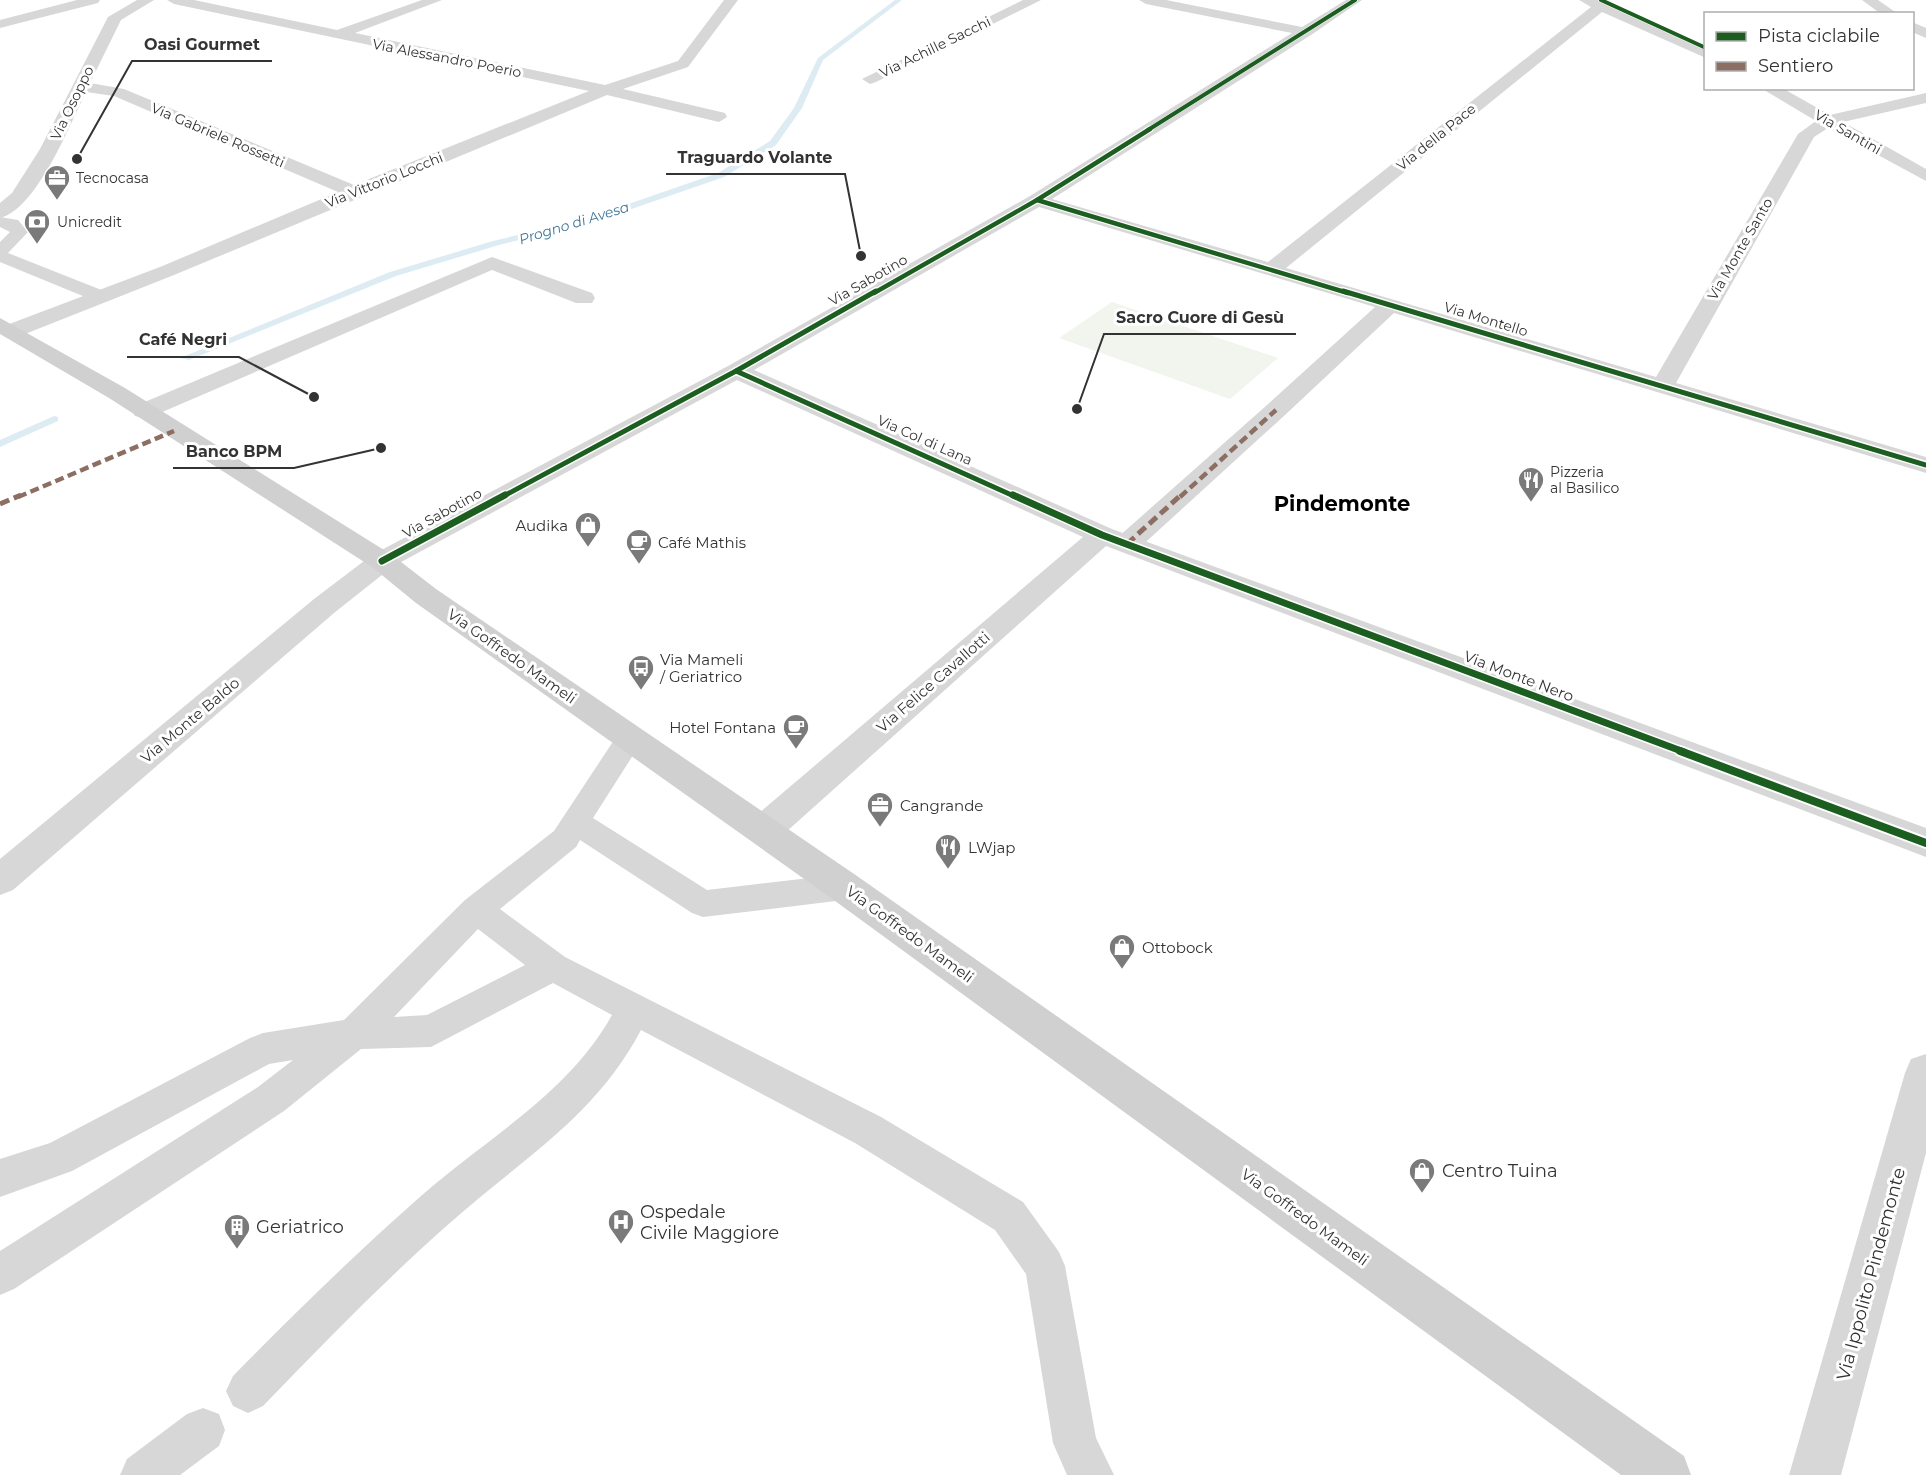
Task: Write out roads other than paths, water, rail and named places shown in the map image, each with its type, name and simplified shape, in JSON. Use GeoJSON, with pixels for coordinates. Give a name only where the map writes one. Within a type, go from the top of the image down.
{"type":"FeatureCollection","features":[{"type":"Feature","properties":{"kind":"main road","name":"Via Goffredo Mameli"},"geometry":{"type":"LineString","coordinates":[[6,328],[144,411],[382,561],[426,596],[844,886],[1665,1475]]}},
{"type":"Feature","properties":{"kind":"street"},"geometry":{"type":"LineString","coordinates":[[0,24],[93,0]]}},
{"type":"Feature","properties":{"kind":"street","name":"Via Osoppo"},"geometry":{"type":"LineString","coordinates":[[0,213],[19,197],[50,149],[115,17],[147,0]]}},
{"type":"Feature","properties":{"kind":"street","name":"Via Alessandro Poerio"},"geometry":{"type":"LineString","coordinates":[[174,0],[606,90],[719,117]]}},
{"type":"Feature","properties":{"kind":"street"},"geometry":{"type":"LineString","coordinates":[[334,35],[435,0]]}},
{"type":"Feature","properties":{"kind":"street","name":"Via Vittorio Locchi"},"geometry":{"type":"LineString","coordinates":[[6,328],[102,297],[606,90],[683,64],[731,0]]}},
{"type":"Feature","properties":{"kind":"street","name":"Via Achille Sacchi"},"geometry":{"type":"LineString","coordinates":[[870,79],[1034,0]]}},
{"type":"Feature","properties":{"kind":"street"},"geometry":{"type":"LineString","coordinates":[[1146,0],[1306,32]]}},
{"type":"Feature","properties":{"kind":"street","name":"Via Sabotino"},"geometry":{"type":"LineString","coordinates":[[382,561],[736,371],[1037,200],[1355,0]]}},
{"type":"Feature","properties":{"kind":"street"},"geometry":{"type":"LineString","coordinates":[[1869,0],[1888,12]]}},
{"type":"Feature","properties":{"kind":"street"},"geometry":{"type":"LineString","coordinates":[[1594,3],[1704,53]]}},
{"type":"Feature","properties":{"kind":"street","name":"Via della Pace"},"geometry":{"type":"LineString","coordinates":[[1272,269],[1594,3]]}},
{"type":"Feature","properties":{"kind":"street","name":"Via Gabriele Rossetti"},"geometry":{"type":"LineString","coordinates":[[80,86],[118,92],[354,192]]}},
{"type":"Feature","properties":{"kind":"street","name":"Via Santini"},"geometry":{"type":"LineString","coordinates":[[1773,90],[1926,176]]}},
{"type":"Feature","properties":{"kind":"street"},"geometry":{"type":"LineString","coordinates":[[1828,121],[1926,98]]}},
{"type":"Feature","properties":{"kind":"street","name":"Via Monte Santo"},"geometry":{"type":"LineString","coordinates":[[1662,386],[1807,134],[1828,121]]}},
{"type":"Feature","properties":{"kind":"street","name":"Via Montello"},"geometry":{"type":"LineString","coordinates":[[1037,200],[1926,465]]}},
{"type":"Feature","properties":{"kind":"street"},"geometry":{"type":"LineString","coordinates":[[144,411],[492,262],[584,298]]}},
{"type":"Feature","properties":{"kind":"street","name":"Via Felice Cavallotti"},"geometry":{"type":"LineString","coordinates":[[764,830],[1115,539],[1276,410],[1391,304]]}},
{"type":"Feature","properties":{"kind":"street","name":"Via Col di Lana"},"geometry":{"type":"LineString","coordinates":[[736,371],[1115,539]]}},
{"type":"Feature","properties":{"kind":"street","name":"Via Monte Nero"},"geometry":{"type":"LineString","coordinates":[[1115,539],[1926,843]]}},
{"type":"Feature","properties":{"kind":"street","name":"Via Monte Baldo"},"geometry":{"type":"LineString","coordinates":[[0,880],[324,606],[382,561]]}},
{"type":"Feature","properties":{"kind":"street","name":"Via Ippolito Pindemonte"},"geometry":{"type":"LineString","coordinates":[[1815,1475],[1926,1073]]}},
{"type":"Feature","properties":{"kind":"lane"},"geometry":{"type":"LineString","coordinates":[[0,222],[12,224],[20,232],[0,251]]}},
{"type":"Feature","properties":{"kind":"lane"},"geometry":{"type":"LineString","coordinates":[[0,256],[102,297]]}},
{"type":"Feature","properties":{"kind":"lane"},"geometry":{"type":"LineString","coordinates":[[0,1275],[271,1099],[354,1034],[476,909],[565,839],[630,738]]}},
{"type":"Feature","properties":{"kind":"lane"},"geometry":{"type":"LineString","coordinates":[[575,822],[703,904],[844,886]]}},
{"type":"Feature","properties":{"kind":"lane"},"geometry":{"type":"LineString","coordinates":[[476,909],[553,967],[868,1130],[1009,1216],[1045,1266],[1074,1443],[1091,1475]]}},
{"type":"Feature","properties":{"kind":"lane"},"geometry":{"type":"LineString","coordinates":[[0,1178],[58,1158],[263,1049],[354,1034],[431,1031],[553,967]]}},
{"type":"Feature","properties":{"kind":"lane"},"geometry":{"type":"LineString","coordinates":[[248,1391],[321,1316],[437,1208],[558,1111],[612,1049],[634,1008]]}},
{"type":"Feature","properties":{"kind":"lane"},"geometry":{"type":"LineString","coordinates":[[143,1475],[203,1430]]}},
{"type":"Feature","properties":{"kind":"waterway","name":"Progno di Avesa"},"geometry":{"type":"LineString","coordinates":[[185,358],[393,274],[496,243],[591,220],[721,175],[773,143],[798,108],[820,59],[899,0]]}},
{"type":"Feature","properties":{"kind":"waterway","name":"Progno di Avesa"},"geometry":{"type":"LineString","coordinates":[[0,444],[54,419]]}},
{"type":"Feature","properties":{"kind":"place","name":"Oasi Gourmet"},"geometry":{"type":"Point","coordinates":[77,159]}},
{"type":"Feature","properties":{"kind":"place","name":"Tecnocasa"},"geometry":{"type":"Point","coordinates":[57,201]}},
{"type":"Feature","properties":{"kind":"place","name":"Unicredit"},"geometry":{"type":"Point","coordinates":[37,245]}},
{"type":"Feature","properties":{"kind":"place","name":"Traguardo Volante"},"geometry":{"type":"Point","coordinates":[861,256]}},
{"type":"Feature","properties":{"kind":"place","name":"Café Negri"},"geometry":{"type":"Point","coordinates":[314,397]}},
{"type":"Feature","properties":{"kind":"place","name":"Sacro Cuore di Gesù"},"geometry":{"type":"Point","coordinates":[1077,409]}},
{"type":"Feature","properties":{"kind":"place","name":"Banco BPM"},"geometry":{"type":"Point","coordinates":[381,448]}},
{"type":"Feature","properties":{"kind":"place","name":"Pizzeria al Basilico"},"geometry":{"type":"Point","coordinates":[1531,503]}},
{"type":"Feature","properties":{"kind":"place","name":"Audika"},"geometry":{"type":"Point","coordinates":[588,548]}},
{"type":"Feature","properties":{"kind":"place","name":"Café Mathis"},"geometry":{"type":"Point","coordinates":[639,565]}},
{"type":"Feature","properties":{"kind":"place","name":"Via Mameli / Geriatrico"},"geometry":{"type":"Point","coordinates":[641,691]}},
{"type":"Feature","properties":{"kind":"place","name":"Hotel Fontana"},"geometry":{"type":"Point","coordinates":[796,750]}},
{"type":"Feature","properties":{"kind":"place","name":"Cangrande"},"geometry":{"type":"Point","coordinates":[880,828]}},
{"type":"Feature","properties":{"kind":"place","name":"LWjap"},"geometry":{"type":"Point","coordinates":[948,870]}},
{"type":"Feature","properties":{"kind":"place","name":"Ottobock"},"geometry":{"type":"Point","coordinates":[1122,970]}},
{"type":"Feature","properties":{"kind":"place","name":"Centro Tuina"},"geometry":{"type":"Point","coordinates":[1422,1194]}},
{"type":"Feature","properties":{"kind":"place","name":"Ospedale Civile Maggiore"},"geometry":{"type":"Point","coordinates":[621,1245]}},
{"type":"Feature","properties":{"kind":"place","name":"Geriatrico"},"geometry":{"type":"Point","coordinates":[237,1250]}},
{"type":"Feature","properties":{"kind":"district","name":"Pindemonte"},"geometry":{"type":"Point","coordinates":[1342,503]}}]}
